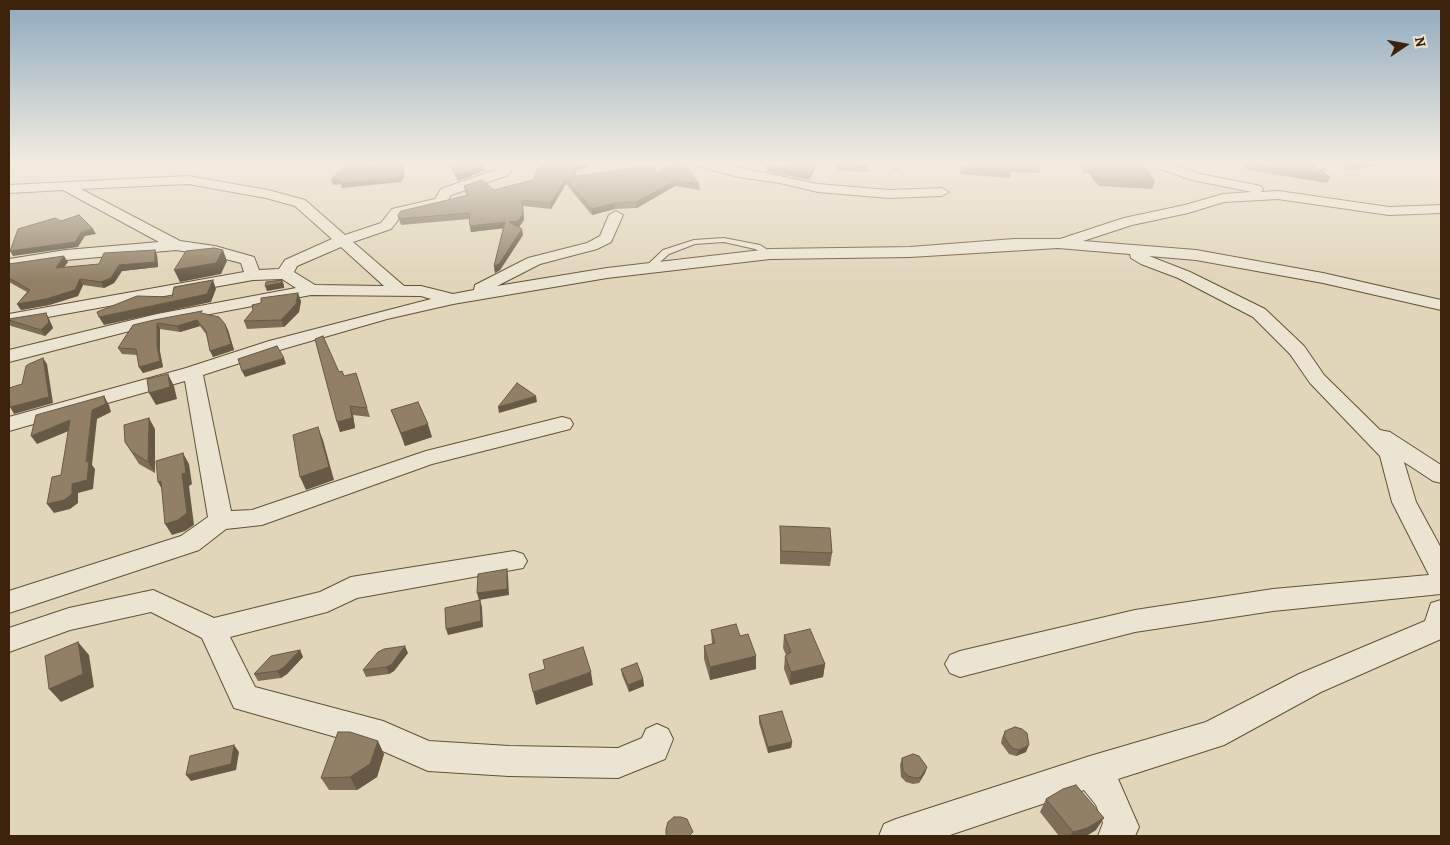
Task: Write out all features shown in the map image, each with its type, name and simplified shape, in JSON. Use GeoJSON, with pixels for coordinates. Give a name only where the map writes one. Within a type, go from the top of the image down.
{"type":"FeatureCollection","features":[{"type":"Feature","properties":{"kind":"street"},"geometry":{"type":"LineString","coordinates":[[95,202],[176,245]]}},
{"type":"Feature","properties":{"kind":"street"},"geometry":{"type":"LineString","coordinates":[[298,202],[335,236],[344,240],[399,290]]}},
{"type":"Feature","properties":{"kind":"street"},"geometry":{"type":"LineString","coordinates":[[285,274],[291,263],[344,240],[386,226],[397,212],[438,202]]}},
{"type":"Feature","properties":{"kind":"street"},"geometry":{"type":"LineString","coordinates":[[1058,243],[1129,221],[1188,209],[1208,202]]}},
{"type":"Feature","properties":{"kind":"street"},"geometry":{"type":"LineString","coordinates":[[1333,202],[1389,210],[1441,209]]}},
{"type":"Feature","properties":{"kind":"street"},"geometry":{"type":"LineString","coordinates":[[473,294],[506,274],[534,261],[592,246],[606,239],[616,215]]}},
{"type":"Feature","properties":{"kind":"street"},"geometry":{"type":"LineString","coordinates":[[9,424],[375,318],[473,294],[608,273],[770,254],[910,252],[1014,244],[1058,243],[1130,251],[1140,250],[1196,255],[1332,280],[1441,305]]}},
{"type":"Feature","properties":{"kind":"street"},"geometry":{"type":"LineString","coordinates":[[9,264],[66,255],[176,245],[215,251],[248,260],[253,275]]}},
{"type":"Feature","properties":{"kind":"street"},"geometry":{"type":"LineString","coordinates":[[1130,251],[1147,261],[1184,275],[1259,313],[1297,350],[1317,379],[1391,454],[1404,502],[1441,572]]}},
{"type":"Feature","properties":{"kind":"street"},"geometry":{"type":"LineString","coordinates":[[9,319],[253,275],[285,274],[311,290]]}},
{"type":"Feature","properties":{"kind":"street"},"geometry":{"type":"LineString","coordinates":[[9,356],[157,319],[311,290],[421,291],[453,299]]}},
{"type":"Feature","properties":{"kind":"street"},"geometry":{"type":"LineString","coordinates":[[193,372],[221,520]]}},
{"type":"Feature","properties":{"kind":"street"},"geometry":{"type":"LineString","coordinates":[[9,602],[190,543],[221,520],[253,519],[426,458],[562,424]]}},
{"type":"Feature","properties":{"kind":"street"},"geometry":{"type":"LineString","coordinates":[[1365,426],[1441,475]]}},
{"type":"Feature","properties":{"kind":"street"},"geometry":{"type":"LineString","coordinates":[[212,630],[328,601],[351,588],[514,561]]}},
{"type":"Feature","properties":{"kind":"street"},"geometry":{"type":"LineString","coordinates":[[960,664],[1135,621],[1273,600],[1441,584]]}},
{"type":"Feature","properties":{"kind":"street"},"geometry":{"type":"LineString","coordinates":[[9,640],[69,619],[153,601],[212,630],[246,698],[383,736],[428,756],[509,762],[618,763],[654,748],[657,739]]}},
{"type":"Feature","properties":{"kind":"street"},"geometry":{"type":"LineString","coordinates":[[896,836],[1090,772],[1213,735],[1310,683],[1438,628],[1441,611]]}},
{"type":"Feature","properties":{"kind":"street"},"geometry":{"type":"LineString","coordinates":[[1090,772],[1108,793],[1118,815],[1122,827],[1115,836]]}},
{"type":"Feature","properties":{"kind":"building"},"geometry":{"type":"Polygon","coordinates":[[[437,202],[522,202],[523,214],[518,221],[509,222],[522,229],[499,264],[494,266],[505,222],[470,226],[469,213],[399,219],[398,215],[401,211],[437,202]]]}},
{"type":"Feature","properties":{"kind":"building"},"geometry":{"type":"Polygon","coordinates":[[[586,202],[627,202],[615,203],[592,209],[586,202]]]}},
{"type":"Feature","properties":{"kind":"building"},"geometry":{"type":"Polygon","coordinates":[[[79,215],[93,229],[82,231],[75,242],[10,251],[18,229],[55,218],[61,221],[79,215]]]}},
{"type":"Feature","properties":{"kind":"building"},"geometry":{"type":"Polygon","coordinates":[[[214,248],[223,250],[216,263],[174,270],[186,251],[214,248]]]}},
{"type":"Feature","properties":{"kind":"building"},"geometry":{"type":"Polygon","coordinates":[[[155,250],[155,262],[119,265],[111,278],[101,282],[80,279],[75,290],[46,299],[17,304],[30,290],[9,278],[9,264],[64,256],[56,268],[99,264],[104,253],[155,250]]]}},
{"type":"Feature","properties":{"kind":"building"},"geometry":{"type":"Polygon","coordinates":[[[213,280],[207,294],[99,317],[97,312],[137,296],[172,297],[174,287],[213,280]]]}},
{"type":"Feature","properties":{"kind":"building"},"geometry":{"type":"Polygon","coordinates":[[[282,280],[281,283],[265,286],[266,282],[282,280]]]}},
{"type":"Feature","properties":{"kind":"building"},"geometry":{"type":"Polygon","coordinates":[[[298,293],[296,304],[281,320],[244,321],[253,310],[252,305],[261,303],[261,298],[298,293]]]}},
{"type":"Feature","properties":{"kind":"building"},"geometry":{"type":"Polygon","coordinates":[[[202,311],[201,313],[219,317],[225,324],[231,344],[210,351],[206,331],[197,320],[177,326],[157,323],[157,346],[160,361],[139,367],[136,349],[118,348],[133,325],[202,311]]]}},
{"type":"Feature","properties":{"kind":"building"},"geometry":{"type":"Polygon","coordinates":[[[46,313],[49,322],[41,330],[9,320],[9,319],[46,313]]]}},
{"type":"Feature","properties":{"kind":"building"},"geometry":{"type":"Polygon","coordinates":[[[323,336],[339,372],[342,371],[344,376],[356,373],[367,408],[350,406],[352,418],[337,422],[315,339],[323,336]]]}},
{"type":"Feature","properties":{"kind":"building"},"geometry":{"type":"Polygon","coordinates":[[[277,346],[284,358],[242,371],[238,359],[277,346]]]}},
{"type":"Feature","properties":{"kind":"building"},"geometry":{"type":"Polygon","coordinates":[[[43,358],[49,397],[10,407],[9,388],[22,384],[26,366],[43,358]]]}},
{"type":"Feature","properties":{"kind":"building"},"geometry":{"type":"Polygon","coordinates":[[[168,374],[170,387],[149,393],[147,379],[168,374]]]}},
{"type":"Feature","properties":{"kind":"building"},"geometry":{"type":"Polygon","coordinates":[[[517,383],[536,396],[498,407],[517,383]]]}},
{"type":"Feature","properties":{"kind":"building"},"geometry":{"type":"Polygon","coordinates":[[[104,396],[106,404],[92,410],[86,462],[89,461],[87,480],[72,484],[72,494],[64,500],[47,504],[52,477],[61,475],[70,420],[31,436],[36,415],[104,396]]]}},
{"type":"Feature","properties":{"kind":"building"},"geometry":{"type":"Polygon","coordinates":[[[418,402],[428,424],[401,433],[391,410],[418,402]]]}},
{"type":"Feature","properties":{"kind":"building"},"geometry":{"type":"Polygon","coordinates":[[[149,418],[148,462],[132,452],[125,442],[124,425],[149,418]]]}},
{"type":"Feature","properties":{"kind":"building"},"geometry":{"type":"Polygon","coordinates":[[[318,427],[329,467],[300,477],[293,435],[318,427]]]}},
{"type":"Feature","properties":{"kind":"building"},"geometry":{"type":"Polygon","coordinates":[[[183,453],[186,473],[182,474],[187,513],[178,520],[165,524],[161,481],[158,482],[156,461],[183,453]]]}},
{"type":"Feature","properties":{"kind":"building"},"geometry":{"type":"Polygon","coordinates":[[[780,526],[830,528],[832,553],[781,551],[780,526]]]}},
{"type":"Feature","properties":{"kind":"building"},"geometry":{"type":"Polygon","coordinates":[[[507,569],[507,589],[477,593],[478,574],[507,569]]]}},
{"type":"Feature","properties":{"kind":"building"},"geometry":{"type":"Polygon","coordinates":[[[480,600],[481,621],[446,629],[445,608],[480,600]]]}},
{"type":"Feature","properties":{"kind":"building"},"geometry":{"type":"Polygon","coordinates":[[[736,624],[740,636],[748,634],[756,656],[710,667],[704,646],[715,643],[711,630],[736,624]]]}},
{"type":"Feature","properties":{"kind":"building"},"geometry":{"type":"Polygon","coordinates":[[[810,629],[825,664],[791,672],[785,656],[791,652],[784,635],[810,629]]]}},
{"type":"Feature","properties":{"kind":"building"},"geometry":{"type":"Polygon","coordinates":[[[78,642],[83,674],[49,689],[45,656],[78,642]]]}},
{"type":"Feature","properties":{"kind":"building"},"geometry":{"type":"Polygon","coordinates":[[[405,646],[392,664],[386,667],[363,670],[378,652],[384,649],[405,646]]]}},
{"type":"Feature","properties":{"kind":"building"},"geometry":{"type":"Polygon","coordinates":[[[583,647],[591,672],[533,692],[529,674],[545,669],[543,660],[583,647]]]}},
{"type":"Feature","properties":{"kind":"building"},"geometry":{"type":"Polygon","coordinates":[[[300,650],[283,668],[277,671],[254,674],[271,656],[300,650]]]}},
{"type":"Feature","properties":{"kind":"building"},"geometry":{"type":"Polygon","coordinates":[[[637,663],[643,679],[628,685],[621,669],[637,663]]]}},
{"type":"Feature","properties":{"kind":"building"},"geometry":{"type":"Polygon","coordinates":[[[782,711],[792,742],[768,747],[759,716],[782,711]]]}},
{"type":"Feature","properties":{"kind":"building"},"geometry":{"type":"Polygon","coordinates":[[[1015,727],[1027,733],[1029,745],[1019,750],[1012,748],[1004,737],[1005,731],[1015,727]]]}},
{"type":"Feature","properties":{"kind":"building"},"geometry":{"type":"Polygon","coordinates":[[[338,732],[350,732],[378,741],[370,764],[350,777],[321,778],[338,732]]]}},
{"type":"Feature","properties":{"kind":"building"},"geometry":{"type":"Polygon","coordinates":[[[234,745],[231,764],[186,775],[190,756],[234,745]]]}},
{"type":"Feature","properties":{"kind":"building"},"geometry":{"type":"Polygon","coordinates":[[[913,754],[919,756],[927,767],[921,777],[908,776],[903,771],[902,758],[913,754]]]}},
{"type":"Feature","properties":{"kind":"building"},"geometry":{"type":"Polygon","coordinates":[[[1076,785],[1104,818],[1087,828],[1073,832],[1046,799],[1063,789],[1076,785]]]}},
{"type":"Feature","properties":{"kind":"building"},"geometry":{"type":"Polygon","coordinates":[[[674,817],[687,819],[693,832],[689,836],[666,836],[668,822],[674,817]]]}}]}
